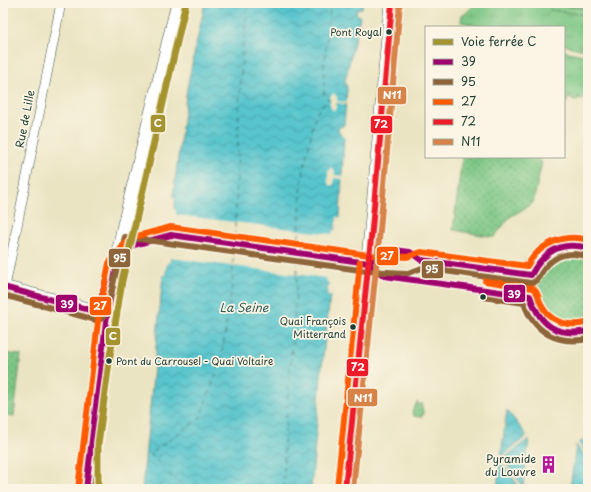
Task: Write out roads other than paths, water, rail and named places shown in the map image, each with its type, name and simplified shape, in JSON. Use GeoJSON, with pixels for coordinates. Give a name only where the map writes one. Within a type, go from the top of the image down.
{"type":"FeatureCollection","features":[{"type":"Feature","properties":{"kind":"main road"},"geometry":{"type":"LineString","coordinates":[[86,489],[107,314],[124,229],[179,3]]}},
{"type":"Feature","properties":{"kind":"main road"},"geometry":{"type":"LineString","coordinates":[[345,489],[372,229],[392,3]]}},
{"type":"Feature","properties":{"kind":"street","name":"Rue de Lille"},"geometry":{"type":"LineString","coordinates":[[4,287],[61,3]]}},
{"type":"Feature","properties":{"kind":"street"},"geometry":{"type":"LineString","coordinates":[[4,287],[107,314]]}},
{"type":"Feature","properties":{"kind":"water","name":"La Seine"},"geometry":{"type":"Polygon","coordinates":[[[205,3],[363,3],[362,8],[357,9],[356,14],[360,16],[345,81],[347,89],[344,125],[338,128],[338,131],[344,136],[340,217],[337,218],[335,230],[333,230],[326,278],[329,283],[327,296],[330,296],[322,365],[311,489],[142,489],[163,275],[165,275],[167,262],[170,262],[176,210],[174,210],[175,197],[173,197],[187,88],[205,3]]]}},
{"type":"Feature","properties":{"kind":"water"},"geometry":{"type":"Polygon","coordinates":[[[507,410],[527,436],[501,457],[507,410]]]}},
{"type":"Feature","properties":{"kind":"water"},"geometry":{"type":"Polygon","coordinates":[[[588,436],[588,455],[579,443],[588,436]]]}},
{"type":"Feature","properties":{"kind":"water"},"geometry":{"type":"Polygon","coordinates":[[[529,439],[523,486],[545,489],[525,489],[503,459],[529,439]]]}},
{"type":"Feature","properties":{"kind":"water"},"geometry":{"type":"Polygon","coordinates":[[[576,445],[588,461],[588,478],[574,489],[570,489],[576,445]]]}},
{"type":"Feature","properties":{"kind":"water"},"geometry":{"type":"Polygon","coordinates":[[[500,461],[521,489],[497,489],[500,461]]]}},
{"type":"Feature","properties":{"kind":"rail line","name":"C"},"geometry":{"type":"LineString","coordinates":[[98,489],[98,444],[122,281],[186,3]]}},
{"type":"Feature","properties":{"kind":"place","name":"Pont Royal"},"geometry":{"type":"Point","coordinates":[389,32]}},
{"type":"Feature","properties":{"kind":"place","name":"Quai François Mitterrand"},"geometry":{"type":"Point","coordinates":[353,327]}},
{"type":"Feature","properties":{"kind":"place","name":"Pont du Carrousel - Quai Voltaire"},"geometry":{"type":"Point","coordinates":[109,361]}},
{"type":"Feature","properties":{"kind":"place","name":"Pyramide du Louvre"},"geometry":{"type":"Point","coordinates":[549,465]}}]}
